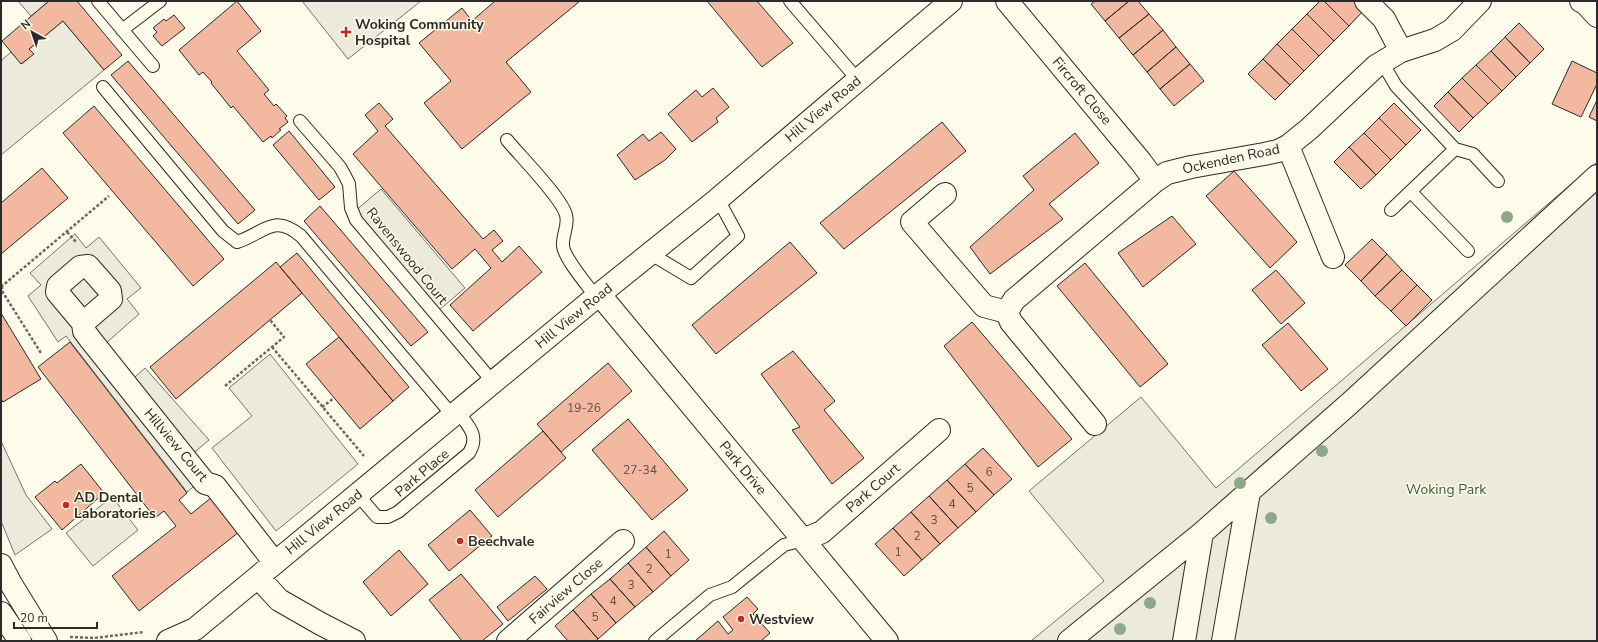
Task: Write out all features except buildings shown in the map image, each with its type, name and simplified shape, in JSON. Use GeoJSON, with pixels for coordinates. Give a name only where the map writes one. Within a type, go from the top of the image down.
{"type":"FeatureCollection","features":[{"type":"Feature","properties":{"kind":"street","name":"Hill View Road"},"geometry":{"type":"LineString","coordinates":[[168,641],[191,635],[274,563],[718,199],[951,1]]}},
{"type":"Feature","properties":{"kind":"street","name":"Fircroft Close"},"geometry":{"type":"LineString","coordinates":[[1007,1],[1141,162],[1155,181]]}},
{"type":"Feature","properties":{"kind":"street"},"geometry":{"type":"LineString","coordinates":[[1366,1],[1384,19],[1401,51]]}},
{"type":"Feature","properties":{"kind":"street","name":"Ockenden Road"},"geometry":{"type":"LineString","coordinates":[[1007,312],[1014,300],[1155,181],[1167,173],[1191,167],[1278,151],[1288,146],[1309,129],[1376,66],[1401,51],[1435,40],[1452,30],[1480,1]]}},
{"type":"Feature","properties":{"kind":"street"},"geometry":{"type":"LineString","coordinates":[[1581,1],[1586,4],[1597,16]]}},
{"type":"Feature","properties":{"kind":"street"},"geometry":{"type":"LineString","coordinates":[[1288,146],[1333,257]]}},
{"type":"Feature","properties":{"kind":"street"},"geometry":{"type":"LineString","coordinates":[[1069,641],[1202,533],[1349,404],[1597,176]]}},
{"type":"Feature","properties":{"kind":"street"},"geometry":{"type":"LineString","coordinates":[[945,194],[912,222],[984,306],[1007,312],[1011,322],[1096,424]]}},
{"type":"Feature","properties":{"kind":"street","name":"Park Drive"},"geometry":{"type":"LineString","coordinates":[[598,296],[887,641]]}},
{"type":"Feature","properties":{"kind":"street","name":"Hillview Court"},"geometry":{"type":"LineString","coordinates":[[83,323],[84,330],[90,339],[156,423],[205,483],[215,486],[274,563]]}},
{"type":"Feature","properties":{"kind":"street","name":"Park Court"},"geometry":{"type":"LineString","coordinates":[[803,540],[822,532],[940,430]]}},
{"type":"Feature","properties":{"kind":"street"},"geometry":{"type":"LineString","coordinates":[[1223,641],[1249,492]]}},
{"type":"Feature","properties":{"kind":"street"},"geometry":{"type":"LineString","coordinates":[[1184,641],[1202,533]]}},
{"type":"Feature","properties":{"kind":"street","name":"Fairview Close"},"geometry":{"type":"LineString","coordinates":[[508,641],[624,541]]}},
{"type":"Feature","properties":{"kind":"street"},"geometry":{"type":"LineString","coordinates":[[1,565],[46,641]]}},
{"type":"Feature","properties":{"kind":"street"},"geometry":{"type":"LineString","coordinates":[[258,577],[279,600],[354,641]]}},
{"type":"Feature","properties":{"kind":"street"},"geometry":{"type":"LineString","coordinates":[[1,613],[20,641]]}},
{"type":"Feature","properties":{"kind":"lane"},"geometry":{"type":"LineString","coordinates":[[98,1],[153,66]]}},
{"type":"Feature","properties":{"kind":"lane"},"geometry":{"type":"LineString","coordinates":[[122,30],[160,1]]}},
{"type":"Feature","properties":{"kind":"lane"},"geometry":{"type":"LineString","coordinates":[[790,1],[858,80]]}},
{"type":"Feature","properties":{"kind":"lane"},"geometry":{"type":"LineString","coordinates":[[1382,62],[1396,86],[1456,149],[1472,154],[1498,181]]}},
{"type":"Feature","properties":{"kind":"lane"},"geometry":{"type":"LineString","coordinates":[[103,87],[223,231],[237,242],[265,228],[276,225],[284,225],[301,236],[455,414]]}},
{"type":"Feature","properties":{"kind":"lane","name":"Ravenswood Court"},"geometry":{"type":"LineString","coordinates":[[300,121],[340,167],[349,184],[351,208],[356,220],[493,382]]}},
{"type":"Feature","properties":{"kind":"lane"},"geometry":{"type":"LineString","coordinates":[[507,140],[563,208],[566,215],[566,222],[562,247],[571,263],[598,296]]}},
{"type":"Feature","properties":{"kind":"lane"},"geometry":{"type":"LineString","coordinates":[[1391,210],[1456,149]]}},
{"type":"Feature","properties":{"kind":"lane"},"geometry":{"type":"LineString","coordinates":[[1411,192],[1468,251]]}},
{"type":"Feature","properties":{"kind":"lane"},"geometry":{"type":"LineString","coordinates":[[651,254],[691,278],[738,236],[718,199]]}},
{"type":"Feature","properties":{"kind":"lane","name":"Park Place"},"geometry":{"type":"LineString","coordinates":[[358,495],[377,517],[381,518],[398,512],[407,505],[469,453],[473,446],[475,439],[472,431],[455,414]]}},
{"type":"Feature","properties":{"kind":"lane"},"geometry":{"type":"LineString","coordinates":[[655,641],[710,594],[732,587],[784,545],[803,540]]}},
{"type":"Feature","properties":{"kind":"path"},"geometry":{"type":"LineString","coordinates":[[42,353],[2,291],[1,286],[109,196]]}},
{"type":"Feature","properties":{"kind":"path"},"geometry":{"type":"LineString","coordinates":[[225,386],[284,337],[270,320]]}},
{"type":"Feature","properties":{"kind":"path"},"geometry":{"type":"LineString","coordinates":[[272,347],[364,457]]}},
{"type":"Feature","properties":{"kind":"path"},"geometry":{"type":"LineString","coordinates":[[322,407],[334,398]]}},
{"type":"Feature","properties":{"kind":"green space","name":"Woking Park"},"geometry":{"type":"Polygon","coordinates":[[[1597,162],[1597,641],[1031,641],[1104,581],[1029,491],[1141,397],[1216,488],[1597,162]]]}},
{"type":"Feature","properties":{"kind":"green space"},"geometry":{"type":"Polygon","coordinates":[[[270,354],[358,464],[276,531],[212,448],[252,416],[229,388],[270,354]]]}},
{"type":"Feature","properties":{"kind":"green space"},"geometry":{"type":"Polygon","coordinates":[[[1,441],[26,495],[52,529],[15,555],[1,521],[1,441]]]}},
{"type":"Feature","properties":{"kind":"shaded area"},"geometry":{"type":"Polygon","coordinates":[[[18,1],[49,1],[31,16],[18,1]]]}},
{"type":"Feature","properties":{"kind":"shaded area"},"geometry":{"type":"Polygon","coordinates":[[[302,1],[421,1],[348,59],[302,1]]]}},
{"type":"Feature","properties":{"kind":"shaded area"},"geometry":{"type":"Polygon","coordinates":[[[63,21],[104,70],[1,155],[1,61],[11,52],[22,64],[33,54],[29,49],[63,21]]]}},
{"type":"Feature","properties":{"kind":"shaded area"},"geometry":{"type":"Polygon","coordinates":[[[381,189],[465,288],[438,311],[354,212],[381,189]]]}},
{"type":"Feature","properties":{"kind":"shaded area"},"geometry":{"type":"Polygon","coordinates":[[[75,234],[86,248],[99,237],[141,288],[127,299],[139,314],[105,344],[134,378],[145,368],[209,440],[190,456],[207,476],[187,492],[66,336],[58,342],[28,296],[41,285],[30,273],[75,234]]]}},
{"type":"Feature","properties":{"kind":"shaded area"},"geometry":{"type":"Polygon","coordinates":[[[112,497],[138,530],[93,566],[66,533],[112,497]]]}},
{"type":"Feature","properties":{"kind":"place","name":"Woking Community Hospital"},"geometry":{"type":"Point","coordinates":[346,32]}},
{"type":"Feature","properties":{"kind":"place","name":"AD Dental Laboratories"},"geometry":{"type":"Point","coordinates":[66,505]}},
{"type":"Feature","properties":{"kind":"place","name":"Beechvale"},"geometry":{"type":"Point","coordinates":[460,541]}},
{"type":"Feature","properties":{"kind":"place","name":"Westview"},"geometry":{"type":"Point","coordinates":[741,619]}}]}
